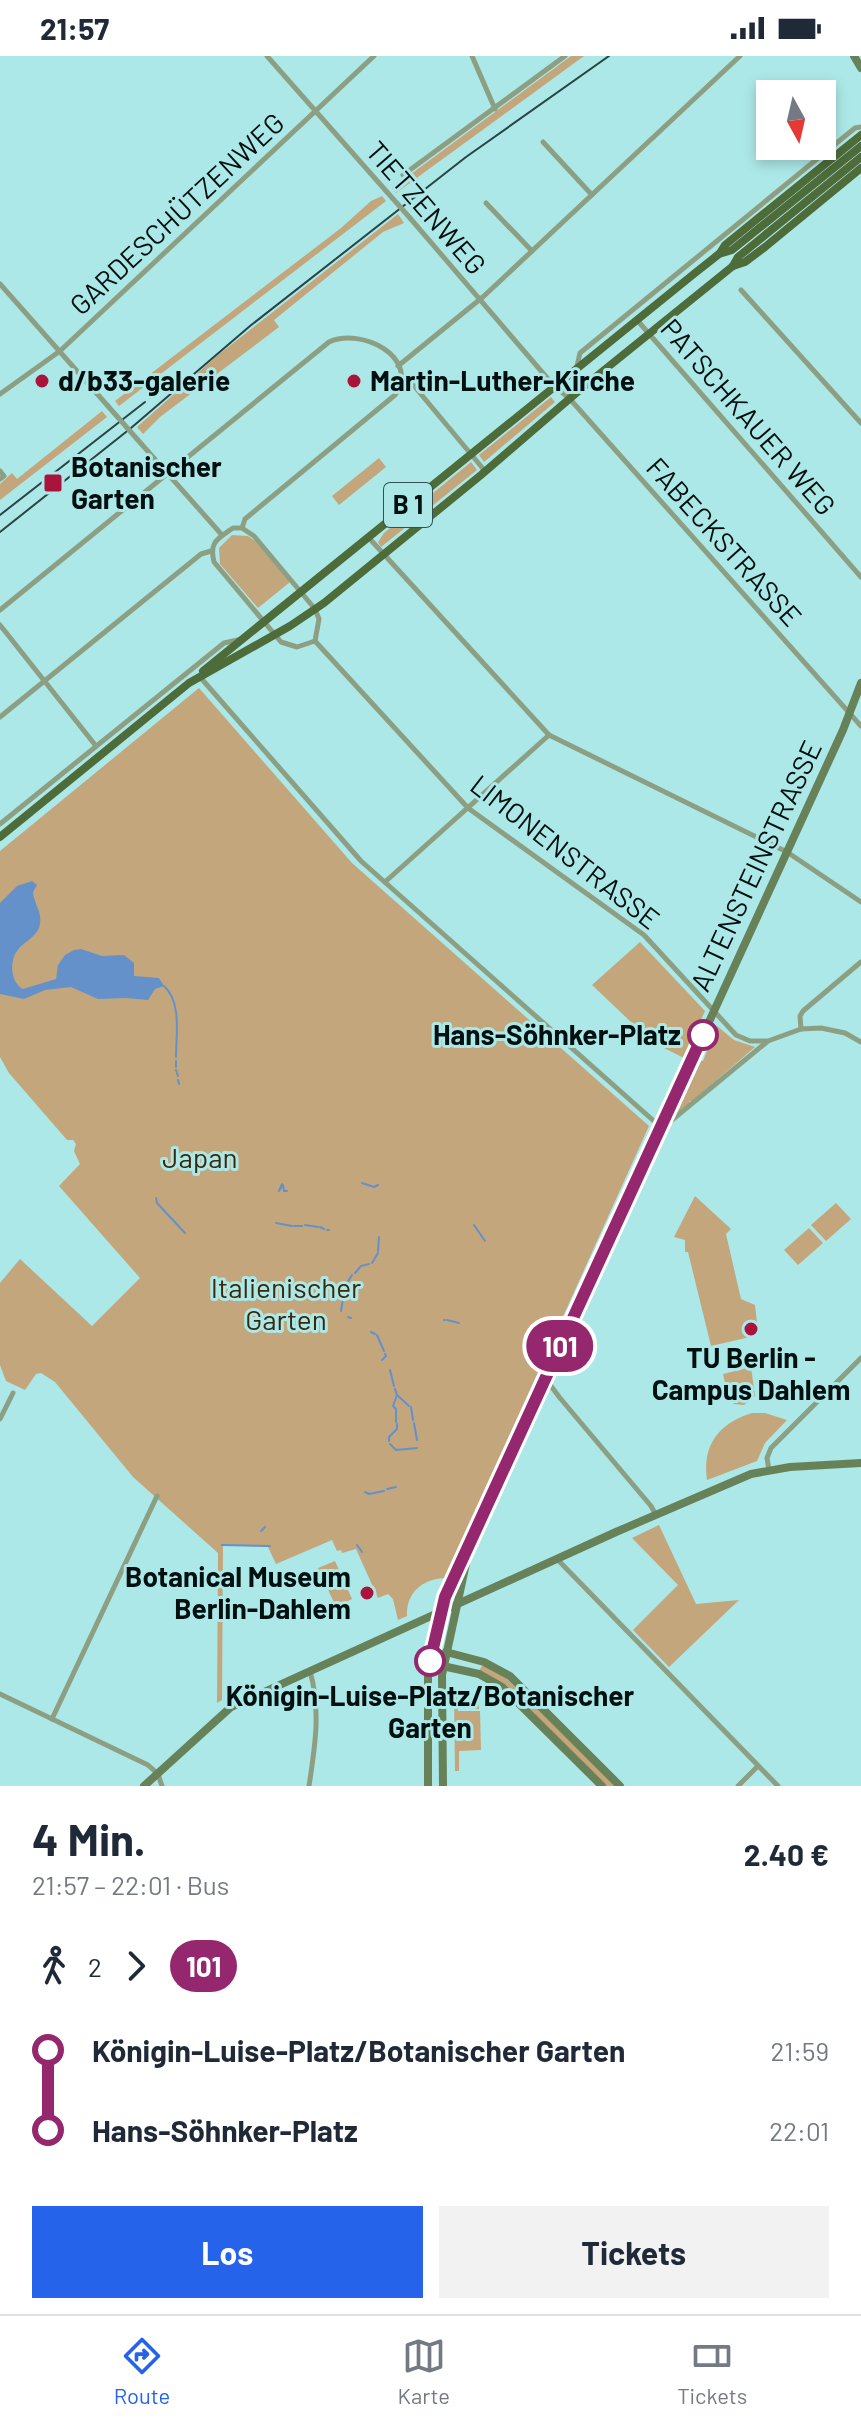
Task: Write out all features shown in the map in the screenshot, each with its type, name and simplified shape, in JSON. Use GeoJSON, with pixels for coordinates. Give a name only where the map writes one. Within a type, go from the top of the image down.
{"type":"FeatureCollection","features":[{"type":"Feature","properties":{"kind":"main road"},"geometry":{"type":"LineString","coordinates":[[854,56],[861,68]]}},
{"type":"Feature","properties":{"kind":"main road"},"geometry":{"type":"LineString","coordinates":[[719,254],[725,245],[861,135]]}},
{"type":"Feature","properties":{"kind":"main road","name":"B 1"},"geometry":{"type":"LineString","coordinates":[[0,837],[637,319],[719,254],[732,250],[861,146]]}},
{"type":"Feature","properties":{"kind":"main road","name":"B 1"},"geometry":{"type":"LineString","coordinates":[[197,678],[315,609],[861,157]]}},
{"type":"Feature","properties":{"kind":"main road"},"geometry":{"type":"LineString","coordinates":[[733,266],[745,262],[765,247],[861,168]]}},
{"type":"Feature","properties":{"kind":"main road","name":"ALTENSTEINSTRASSE"},"geometry":{"type":"LineString","coordinates":[[428,1786],[429,1663],[445,1597],[850,714],[861,683]]}},
{"type":"Feature","properties":{"kind":"main road"},"geometry":{"type":"LineString","coordinates":[[144,1786],[231,1707],[557,1559],[735,1479],[769,1470],[861,1463]]}},
{"type":"Feature","properties":{"kind":"main road","name":"ALTENSTEINSTRASSE"},"geometry":{"type":"LineString","coordinates":[[443,1786],[440,1690],[470,1547]]}},
{"type":"Feature","properties":{"kind":"main road"},"geometry":{"type":"LineString","coordinates":[[446,1652],[478,1660],[510,1676],[620,1786]]}},
{"type":"Feature","properties":{"kind":"main road"},"geometry":{"type":"LineString","coordinates":[[473,1672],[478,1660]]}},
{"type":"Feature","properties":{"kind":"main road"},"geometry":{"type":"LineString","coordinates":[[429,1663],[473,1672],[491,1680],[514,1697],[602,1786]]}},
{"type":"Feature","properties":{"kind":"street","name":"TIETZENWEG"},"geometry":{"type":"LineString","coordinates":[[267,56],[554,386]]}},
{"type":"Feature","properties":{"kind":"street","name":"GARDESCHÜTZENWEG"},"geometry":{"type":"LineString","coordinates":[[0,394],[60,351],[374,56]]}},
{"type":"Feature","properties":{"kind":"street"},"geometry":{"type":"LineString","coordinates":[[472,56],[495,109]]}},
{"type":"Feature","properties":{"kind":"street"},"geometry":{"type":"LineString","coordinates":[[403,175],[565,56]]}},
{"type":"Feature","properties":{"kind":"street"},"geometry":{"type":"LineString","coordinates":[[398,366],[480,300],[740,56]]}},
{"type":"Feature","properties":{"kind":"street"},"geometry":{"type":"LineString","coordinates":[[577,368],[580,353],[855,128],[861,127]]}},
{"type":"Feature","properties":{"kind":"street"},"geometry":{"type":"LineString","coordinates":[[543,142],[592,195]]}},
{"type":"Feature","properties":{"kind":"street"},"geometry":{"type":"LineString","coordinates":[[486,203],[532,251]]}},
{"type":"Feature","properties":{"kind":"street"},"geometry":{"type":"LineString","coordinates":[[0,284],[222,535]]}},
{"type":"Feature","properties":{"kind":"street"},"geometry":{"type":"LineString","coordinates":[[741,290],[861,423]]}},
{"type":"Feature","properties":{"kind":"street","name":"PATSCHKAUER WEG"},"geometry":{"type":"LineString","coordinates":[[637,319],[861,577]]}},
{"type":"Feature","properties":{"kind":"street"},"geometry":{"type":"LineString","coordinates":[[0,610],[329,342],[343,337],[372,341],[384,349],[398,366],[401,376],[395,395],[245,519],[242,528]]}},
{"type":"Feature","properties":{"kind":"street"},"geometry":{"type":"LineString","coordinates":[[401,376],[410,381],[485,471]]}},
{"type":"Feature","properties":{"kind":"street","name":"FABECKSTRASSE"},"geometry":{"type":"LineString","coordinates":[[554,386],[569,398],[861,726]]}},
{"type":"Feature","properties":{"kind":"street"},"geometry":{"type":"LineString","coordinates":[[233,528],[242,528],[254,536],[315,609],[319,619],[315,641],[293,647],[281,642],[214,562],[213,545],[233,528]]}},
{"type":"Feature","properties":{"kind":"street"},"geometry":{"type":"LineString","coordinates":[[369,538],[549,735],[787,852],[861,902]]}},
{"type":"Feature","properties":{"kind":"street"},"geometry":{"type":"LineString","coordinates":[[0,717],[201,554],[211,551]]}},
{"type":"Feature","properties":{"kind":"street"},"geometry":{"type":"LineString","coordinates":[[0,625],[96,746]]}},
{"type":"Feature","properties":{"kind":"street"},"geometry":{"type":"LineString","coordinates":[[0,824],[224,643],[243,639]]}},
{"type":"Feature","properties":{"kind":"street","name":"LIMONENSTRASSE"},"geometry":{"type":"LineString","coordinates":[[315,641],[468,808],[644,935],[736,1035],[750,1041],[768,1041]]}},
{"type":"Feature","properties":{"kind":"street"},"geometry":{"type":"LineString","coordinates":[[197,678],[361,861],[655,1122],[662,1125],[672,1120],[768,1041],[801,1029],[821,1028],[845,1033],[861,1042]]}},
{"type":"Feature","properties":{"kind":"street"},"geometry":{"type":"LineString","coordinates":[[385,882],[549,735]]}},
{"type":"Feature","properties":{"kind":"street"},"geometry":{"type":"LineString","coordinates":[[801,1029],[800,1016],[804,1009],[861,962]]}},
{"type":"Feature","properties":{"kind":"street"},"geometry":{"type":"LineString","coordinates":[[769,1470],[767,1458],[771,1448],[861,1358]]}},
{"type":"Feature","properties":{"kind":"street"},"geometry":{"type":"LineString","coordinates":[[543,1383],[551,1386],[656,1515]]}},
{"type":"Feature","properties":{"kind":"street"},"geometry":{"type":"LineString","coordinates":[[0,1419],[13,1393]]}},
{"type":"Feature","properties":{"kind":"street"},"geometry":{"type":"LineString","coordinates":[[52,1719],[157,1496]]}},
{"type":"Feature","properties":{"kind":"street"},"geometry":{"type":"LineString","coordinates":[[557,1559],[778,1786]]}},
{"type":"Feature","properties":{"kind":"street"},"geometry":{"type":"LineString","coordinates":[[309,1786],[317,1721],[315,1687],[310,1671]]}},
{"type":"Feature","properties":{"kind":"street"},"geometry":{"type":"LineString","coordinates":[[0,1694],[148,1765],[158,1774],[162,1786]]}},
{"type":"Feature","properties":{"kind":"street"},"geometry":{"type":"LineString","coordinates":[[738,1786],[758,1766]]}},
{"type":"Feature","properties":{"kind":"green space"},"geometry":{"type":"Polygon","coordinates":[[[571,56],[584,56],[396,193],[392,188],[571,56]]]}},
{"type":"Feature","properties":{"kind":"green space"},"geometry":{"type":"Polygon","coordinates":[[[382,196],[386,201],[119,406],[115,401],[341,228],[371,201],[382,196]]]}},
{"type":"Feature","properties":{"kind":"green space"},"geometry":{"type":"Polygon","coordinates":[[[398,214],[404,223],[383,232],[274,320],[279,327],[160,417],[143,434],[137,427],[218,355],[398,214]]]}},
{"type":"Feature","properties":{"kind":"green space"},"geometry":{"type":"Polygon","coordinates":[[[551,397],[555,402],[484,462],[479,455],[551,397]]]}},
{"type":"Feature","properties":{"kind":"green space"},"geometry":{"type":"Polygon","coordinates":[[[102,411],[107,417],[0,500],[0,484],[12,473],[17,479],[102,411]]]}},
{"type":"Feature","properties":{"kind":"green space"},"geometry":{"type":"Polygon","coordinates":[[[379,458],[386,467],[339,505],[332,496],[379,458]]]}},
{"type":"Feature","properties":{"kind":"green space"},"geometry":{"type":"Polygon","coordinates":[[[471,462],[477,470],[381,547],[378,542],[384,533],[471,462]]]}},
{"type":"Feature","properties":{"kind":"green space"},"geometry":{"type":"Polygon","coordinates":[[[232,535],[248,536],[254,540],[290,582],[258,608],[220,564],[219,548],[232,535]]]}},
{"type":"Feature","properties":{"kind":"green space"},"geometry":{"type":"Polygon","coordinates":[[[199,688],[352,863],[649,1126],[445,1578],[429,1581],[417,1589],[409,1600],[407,1616],[398,1620],[393,1599],[388,1594],[378,1598],[356,1549],[342,1553],[341,1550],[337,1551],[332,1540],[276,1564],[267,1545],[223,1545],[222,1700],[217,1703],[218,1553],[133,1477],[55,1382],[41,1373],[36,1374],[25,1390],[6,1381],[0,1365],[0,1283],[20,1259],[92,1326],[140,1278],[59,1186],[80,1164],[74,1151],[76,1144],[73,1140],[67,1140],[9,1073],[0,1057],[0,851],[199,688]]]}},
{"type":"Feature","properties":{"kind":"green space"},"geometry":{"type":"Polygon","coordinates":[[[640,942],[705,1011],[684,1058],[652,1042],[592,985],[640,942]]]}},
{"type":"Feature","properties":{"kind":"green space","name":"Hans-Söhnker-Platz"},"geometry":{"type":"Polygon","coordinates":[[[717,1026],[734,1040],[755,1047],[677,1113],[703,1061],[717,1026]]]}},
{"type":"Feature","properties":{"kind":"green space"},"geometry":{"type":"Polygon","coordinates":[[[695,1196],[731,1229],[726,1234],[741,1299],[755,1305],[757,1323],[750,1337],[711,1346],[688,1252],[685,1252],[685,1240],[674,1237],[695,1196]]]}},
{"type":"Feature","properties":{"kind":"green space"},"geometry":{"type":"Polygon","coordinates":[[[836,1203],[851,1219],[826,1241],[811,1225],[836,1203]]]}},
{"type":"Feature","properties":{"kind":"green space"},"geometry":{"type":"Polygon","coordinates":[[[809,1228],[823,1243],[798,1265],[784,1250],[809,1228]]]}},
{"type":"Feature","properties":{"kind":"green space"},"geometry":{"type":"Polygon","coordinates":[[[751,1367],[755,1396],[744,1405],[734,1404],[728,1397],[723,1374],[751,1367]]]}},
{"type":"Feature","properties":{"kind":"green space"},"geometry":{"type":"Polygon","coordinates":[[[752,1413],[765,1413],[787,1420],[765,1443],[757,1461],[707,1480],[707,1456],[715,1437],[730,1423],[752,1413]]]}},
{"type":"Feature","properties":{"kind":"green space"},"geometry":{"type":"Polygon","coordinates":[[[659,1525],[696,1604],[739,1600],[669,1667],[633,1630],[678,1585],[632,1538],[659,1525]]]}},
{"type":"Feature","properties":{"kind":"green space"},"geometry":{"type":"Polygon","coordinates":[[[335,1561],[352,1599],[336,1607],[318,1568],[335,1561]]]}},
{"type":"Feature","properties":{"kind":"green space"},"geometry":{"type":"Polygon","coordinates":[[[483,1664],[504,1676],[616,1786],[606,1786],[512,1692],[479,1671],[483,1664]]]}},
{"type":"Feature","properties":{"kind":"green space"},"geometry":{"type":"Polygon","coordinates":[[[454,1695],[478,1696],[479,1709],[458,1711],[480,1711],[481,1750],[459,1751],[459,1771],[455,1771],[454,1695]]]}},
{"type":"Feature","properties":{"kind":"water"},"geometry":{"type":"Polygon","coordinates":[[[32,881],[37,885],[33,892],[40,923],[37,931],[14,956],[12,972],[19,986],[23,989],[56,979],[58,965],[65,955],[81,949],[102,956],[124,955],[134,963],[134,976],[159,978],[164,986],[155,989],[148,1000],[98,999],[71,987],[45,990],[24,999],[0,994],[0,903],[17,886],[32,881]]]}},
{"type":"Feature","properties":{"kind":"waterway"},"geometry":{"type":"LineString","coordinates":[[164,986],[176,1010],[176,1057]]}},
{"type":"Feature","properties":{"kind":"waterway"},"geometry":{"type":"LineString","coordinates":[[176,1061],[176,1067]]}},
{"type":"Feature","properties":{"kind":"waterway"},"geometry":{"type":"LineString","coordinates":[[176,1070],[178,1076]]}},
{"type":"Feature","properties":{"kind":"waterway"},"geometry":{"type":"LineString","coordinates":[[178,1080],[179,1084]]}},
{"type":"Feature","properties":{"kind":"waterway"},"geometry":{"type":"LineString","coordinates":[[362,1183],[374,1187],[378,1185]]}},
{"type":"Feature","properties":{"kind":"waterway"},"geometry":{"type":"LineString","coordinates":[[282,1184],[279,1191],[283,1185],[284,1191],[287,1191]]}},
{"type":"Feature","properties":{"kind":"waterway"},"geometry":{"type":"LineString","coordinates":[[156,1198],[157,1203],[185,1233]]}},
{"type":"Feature","properties":{"kind":"waterway"},"geometry":{"type":"LineString","coordinates":[[276,1223],[292,1226]]}},
{"type":"Feature","properties":{"kind":"waterway"},"geometry":{"type":"LineString","coordinates":[[305,1225],[318,1227]]}},
{"type":"Feature","properties":{"kind":"waterway"},"geometry":{"type":"LineString","coordinates":[[474,1225],[485,1241]]}},
{"type":"Feature","properties":{"kind":"waterway"},"geometry":{"type":"LineString","coordinates":[[294,1226],[302,1226]]}},
{"type":"Feature","properties":{"kind":"waterway"},"geometry":{"type":"LineString","coordinates":[[320,1227],[324,1229]]}},
{"type":"Feature","properties":{"kind":"waterway"},"geometry":{"type":"LineString","coordinates":[[378,1251],[379,1237]]}},
{"type":"Feature","properties":{"kind":"waterway"},"geometry":{"type":"LineString","coordinates":[[372,1263],[378,1253]]}},
{"type":"Feature","properties":{"kind":"waterway"},"geometry":{"type":"LineString","coordinates":[[355,1273],[361,1266],[369,1264]]}},
{"type":"Feature","properties":{"kind":"waterway"},"geometry":{"type":"LineString","coordinates":[[341,1311],[345,1286],[352,1275]]}},
{"type":"Feature","properties":{"kind":"waterway"},"geometry":{"type":"LineString","coordinates":[[447,1320],[459,1323]]}},
{"type":"Feature","properties":{"kind":"waterway"},"geometry":{"type":"LineString","coordinates":[[371,1332],[375,1334]]}},
{"type":"Feature","properties":{"kind":"waterway"},"geometry":{"type":"LineString","coordinates":[[377,1335],[384,1351]]}},
{"type":"Feature","properties":{"kind":"waterway"},"geometry":{"type":"LineString","coordinates":[[382,1360],[385,1354]]}},
{"type":"Feature","properties":{"kind":"waterway"},"geometry":{"type":"LineString","coordinates":[[390,1370],[394,1386]]}},
{"type":"Feature","properties":{"kind":"waterway"},"geometry":{"type":"LineString","coordinates":[[395,1389],[409,1406]]}},
{"type":"Feature","properties":{"kind":"waterway"},"geometry":{"type":"LineString","coordinates":[[396,1422],[393,1406],[397,1395]]}},
{"type":"Feature","properties":{"kind":"waterway"},"geometry":{"type":"LineString","coordinates":[[411,1407],[413,1420]]}},
{"type":"Feature","properties":{"kind":"waterway"},"geometry":{"type":"LineString","coordinates":[[414,1423],[417,1440]]}},
{"type":"Feature","properties":{"kind":"waterway"},"geometry":{"type":"LineString","coordinates":[[389,1441],[397,1424]]}},
{"type":"Feature","properties":{"kind":"waterway"},"geometry":{"type":"LineString","coordinates":[[390,1444],[396,1450],[417,1448]]}},
{"type":"Feature","properties":{"kind":"waterway"},"geometry":{"type":"LineString","coordinates":[[387,1489],[396,1487]]}},
{"type":"Feature","properties":{"kind":"waterway"},"geometry":{"type":"LineString","coordinates":[[365,1492],[384,1491]]}},
{"type":"Feature","properties":{"kind":"waterway"},"geometry":{"type":"LineString","coordinates":[[261,1531],[265,1527]]}},
{"type":"Feature","properties":{"kind":"waterway"},"geometry":{"type":"LineString","coordinates":[[222,1545],[270,1546]]}},
{"type":"Feature","properties":{"kind":"waterway"},"geometry":{"type":"LineString","coordinates":[[357,1545],[362,1552]]}},
{"type":"Feature","properties":{"kind":"tram line"},"geometry":{"type":"LineString","coordinates":[[0,532],[131,428],[250,326],[466,157],[609,56]]}},
{"type":"Feature","properties":{"kind":"tram line"},"geometry":{"type":"LineString","coordinates":[[0,515],[145,402]]}},
{"type":"Feature","properties":{"kind":"bus line","name":"101"},"geometry":{"type":"LineString","coordinates":[[430,1661],[445,1597],[703,1035]]}},
{"type":"Feature","properties":{"kind":"place","name":"d/b33-galerie"},"geometry":{"type":"Point","coordinates":[42,381]}},
{"type":"Feature","properties":{"kind":"place","name":"Martin-Luther-Kirche"},"geometry":{"type":"Point","coordinates":[354,381]}},
{"type":"Feature","properties":{"kind":"place","name":"Botanischer Garten"},"geometry":{"type":"Point","coordinates":[53,483]}},
{"type":"Feature","properties":{"kind":"place","name":"Hans-Söhnker-Platz"},"geometry":{"type":"Point","coordinates":[703,1035]}},
{"type":"Feature","properties":{"kind":"place","name":"TU Berlin - Campus Dahlem"},"geometry":{"type":"Point","coordinates":[751,1329]}},
{"type":"Feature","properties":{"kind":"place","name":"Botanical Museum Berlin-Dahlem"},"geometry":{"type":"Point","coordinates":[367,1593]}},
{"type":"Feature","properties":{"kind":"place","name":"Königin-Luise-Platz/Botanischer Garten"},"geometry":{"type":"Point","coordinates":[430,1661]}},
{"type":"Feature","properties":{"kind":"park label","name":"Japan"},"geometry":{"type":"Point","coordinates":[200,1158]}},
{"type":"Feature","properties":{"kind":"park label","name":"Italienischer Garten"},"geometry":{"type":"Point","coordinates":[286,1304]}}]}
